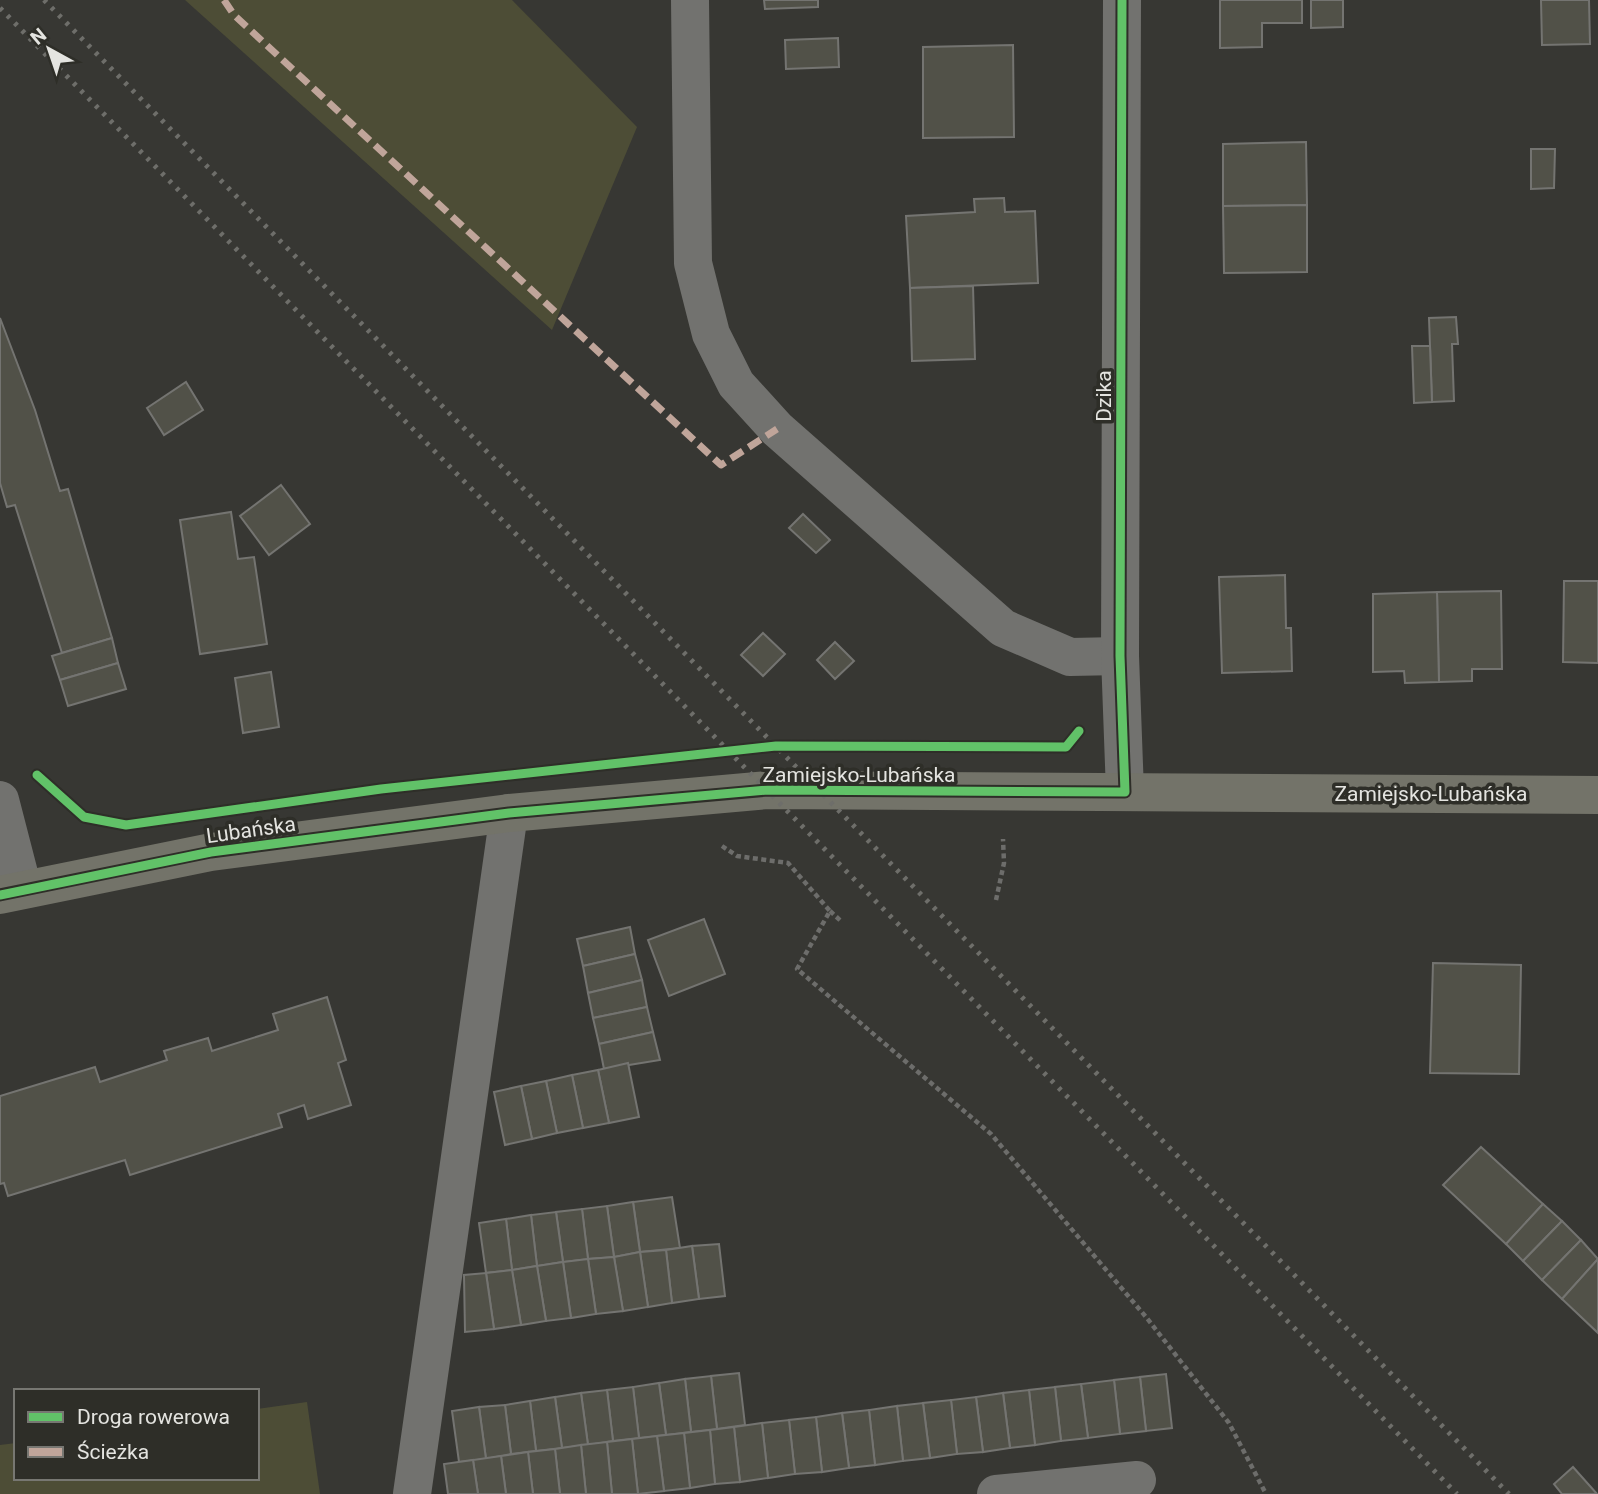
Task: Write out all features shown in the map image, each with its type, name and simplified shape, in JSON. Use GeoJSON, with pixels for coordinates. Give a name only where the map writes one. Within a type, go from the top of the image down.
{"type":"FeatureCollection","features":[{"type":"Feature","properties":{"kind":"main road","name":"Zamiejsko-Lubańska"},"geometry":{"type":"LineString","coordinates":[[509,813],[768,790],[1598,795]]}},
{"type":"Feature","properties":{"kind":"main road","name":"Lubańska"},"geometry":{"type":"LineString","coordinates":[[12,892],[211,852],[509,813]]}},
{"type":"Feature","properties":{"kind":"street"},"geometry":{"type":"LineString","coordinates":[[690,0],[693,263],[711,334],[736,384],[777,429],[1003,628],[1070,657],[1121,656]]}},
{"type":"Feature","properties":{"kind":"street","name":"Dzika"},"geometry":{"type":"LineString","coordinates":[[1122,0],[1121,656],[1125,792]]}},
{"type":"Feature","properties":{"kind":"street"},"geometry":{"type":"LineString","coordinates":[[0,800],[12,892]]}},
{"type":"Feature","properties":{"kind":"street"},"geometry":{"type":"LineString","coordinates":[[412,1494],[509,813]]}},
{"type":"Feature","properties":{"kind":"street"},"geometry":{"type":"LineString","coordinates":[[996,1494],[1137,1480]]}},
{"type":"Feature","properties":{"kind":"path"},"geometry":{"type":"LineString","coordinates":[[714,841],[737,856],[788,863],[842,922]]}},
{"type":"Feature","properties":{"kind":"path"},"geometry":{"type":"LineString","coordinates":[[830,911],[797,969],[990,1134],[1146,1317],[1228,1423],[1266,1494]]}},
{"type":"Feature","properties":{"kind":"green space"},"geometry":{"type":"Polygon","coordinates":[[[185,0],[512,0],[637,127],[552,330],[185,0]]]}},
{"type":"Feature","properties":{"kind":"green space"},"geometry":{"type":"Polygon","coordinates":[[[307,1402],[320,1494],[0,1494],[0,1445],[14,1443],[14,1480],[259,1480],[259,1409],[307,1402]]]}},
{"type":"Feature","properties":{"kind":"building"},"geometry":{"type":"Polygon","coordinates":[[[764,0],[818,0],[818,7],[765,9],[764,0]]]}},
{"type":"Feature","properties":{"kind":"building"},"geometry":{"type":"Polygon","coordinates":[[[1220,0],[1302,0],[1302,23],[1262,23],[1262,47],[1220,48],[1220,0]]]}},
{"type":"Feature","properties":{"kind":"building"},"geometry":{"type":"Polygon","coordinates":[[[1311,0],[1343,0],[1343,27],[1311,28],[1311,0]]]}},
{"type":"Feature","properties":{"kind":"building"},"geometry":{"type":"Polygon","coordinates":[[[1541,0],[1589,0],[1590,44],[1542,45],[1541,0]]]}},
{"type":"Feature","properties":{"kind":"building"},"geometry":{"type":"Polygon","coordinates":[[[838,38],[839,67],[786,69],[785,40],[838,38]]]}},
{"type":"Feature","properties":{"kind":"building"},"geometry":{"type":"Polygon","coordinates":[[[1013,45],[1014,137],[923,138],[923,47],[1013,45]]]}},
{"type":"Feature","properties":{"kind":"building"},"geometry":{"type":"Polygon","coordinates":[[[1306,142],[1307,205],[1223,206],[1223,144],[1306,142]]]}},
{"type":"Feature","properties":{"kind":"building"},"geometry":{"type":"Polygon","coordinates":[[[1531,149],[1555,149],[1554,188],[1531,189],[1531,149]]]}},
{"type":"Feature","properties":{"kind":"building"},"geometry":{"type":"Polygon","coordinates":[[[1004,198],[1005,212],[1035,211],[1038,283],[910,288],[906,216],[975,212],[974,199],[1004,198]]]}},
{"type":"Feature","properties":{"kind":"building"},"geometry":{"type":"Polygon","coordinates":[[[1307,205],[1307,272],[1224,273],[1223,206],[1307,205]]]}},
{"type":"Feature","properties":{"kind":"building"},"geometry":{"type":"Polygon","coordinates":[[[973,286],[975,359],[912,361],[910,288],[973,286]]]}},
{"type":"Feature","properties":{"kind":"building"},"geometry":{"type":"Polygon","coordinates":[[[1456,317],[1458,344],[1452,344],[1454,401],[1432,402],[1429,318],[1456,317]]]}},
{"type":"Feature","properties":{"kind":"building"},"geometry":{"type":"Polygon","coordinates":[[[0,318],[35,410],[60,491],[68,489],[112,638],[62,653],[15,505],[7,507],[0,483],[0,318]]]}},
{"type":"Feature","properties":{"kind":"building"},"geometry":{"type":"Polygon","coordinates":[[[1412,346],[1430,346],[1432,402],[1414,403],[1412,346]]]}},
{"type":"Feature","properties":{"kind":"building"},"geometry":{"type":"Polygon","coordinates":[[[186,382],[203,410],[164,435],[147,408],[186,382]]]}},
{"type":"Feature","properties":{"kind":"building"},"geometry":{"type":"Polygon","coordinates":[[[281,485],[310,524],[269,555],[240,516],[281,485]]]}},
{"type":"Feature","properties":{"kind":"building"},"geometry":{"type":"Polygon","coordinates":[[[231,512],[238,559],[254,557],[267,644],[200,654],[180,520],[231,512]]]}},
{"type":"Feature","properties":{"kind":"building"},"geometry":{"type":"Polygon","coordinates":[[[803,514],[830,540],[816,553],[789,528],[803,514]]]}},
{"type":"Feature","properties":{"kind":"building"},"geometry":{"type":"Polygon","coordinates":[[[1285,575],[1286,628],[1291,628],[1292,671],[1222,673],[1219,577],[1285,575]]]}},
{"type":"Feature","properties":{"kind":"building"},"geometry":{"type":"Polygon","coordinates":[[[1564,581],[1598,581],[1598,663],[1563,662],[1564,581]]]}},
{"type":"Feature","properties":{"kind":"building"},"geometry":{"type":"Polygon","coordinates":[[[1501,591],[1502,669],[1472,669],[1472,681],[1439,682],[1437,592],[1501,591]]]}},
{"type":"Feature","properties":{"kind":"building"},"geometry":{"type":"Polygon","coordinates":[[[1437,592],[1439,682],[1405,683],[1404,671],[1373,672],[1373,594],[1437,592]]]}},
{"type":"Feature","properties":{"kind":"building"},"geometry":{"type":"Polygon","coordinates":[[[763,633],[785,654],[763,676],[741,655],[763,633]]]}},
{"type":"Feature","properties":{"kind":"building"},"geometry":{"type":"Polygon","coordinates":[[[112,638],[118,663],[60,680],[52,656],[112,638]]]}},
{"type":"Feature","properties":{"kind":"building"},"geometry":{"type":"Polygon","coordinates":[[[835,642],[854,661],[835,679],[817,660],[835,642]]]}},
{"type":"Feature","properties":{"kind":"building"},"geometry":{"type":"Polygon","coordinates":[[[118,663],[126,689],[68,706],[60,680],[118,663]]]}},
{"type":"Feature","properties":{"kind":"building"},"geometry":{"type":"Polygon","coordinates":[[[271,672],[279,727],[243,733],[235,678],[271,672]]]}},
{"type":"Feature","properties":{"kind":"building"},"geometry":{"type":"Polygon","coordinates":[[[704,919],[725,974],[669,996],[648,940],[704,919]]]}},
{"type":"Feature","properties":{"kind":"building"},"geometry":{"type":"Polygon","coordinates":[[[630,927],[635,954],[583,966],[577,939],[630,927]]]}},
{"type":"Feature","properties":{"kind":"building"},"geometry":{"type":"Polygon","coordinates":[[[635,954],[642,980],[588,993],[583,966],[635,954]]]}},
{"type":"Feature","properties":{"kind":"building"},"geometry":{"type":"Polygon","coordinates":[[[1433,963],[1521,965],[1519,1074],[1430,1073],[1433,963]]]}},
{"type":"Feature","properties":{"kind":"building"},"geometry":{"type":"Polygon","coordinates":[[[642,980],[647,1007],[593,1018],[588,993],[642,980]]]}},
{"type":"Feature","properties":{"kind":"building"},"geometry":{"type":"Polygon","coordinates":[[[327,997],[346,1060],[338,1063],[351,1105],[308,1119],[304,1105],[278,1114],[282,1127],[130,1175],[125,1160],[8,1196],[4,1183],[0,1184],[0,1096],[95,1067],[100,1082],[167,1060],[164,1051],[208,1038],[212,1051],[278,1030],[273,1014],[327,997]]]}},
{"type":"Feature","properties":{"kind":"building"},"geometry":{"type":"Polygon","coordinates":[[[647,1007],[653,1032],[599,1044],[593,1018],[647,1007]]]}},
{"type":"Feature","properties":{"kind":"building"},"geometry":{"type":"Polygon","coordinates":[[[653,1032],[660,1060],[604,1069],[599,1044],[653,1032]]]}},
{"type":"Feature","properties":{"kind":"building"},"geometry":{"type":"Polygon","coordinates":[[[628,1063],[639,1117],[609,1123],[598,1070],[628,1063]]]}},
{"type":"Feature","properties":{"kind":"building"},"geometry":{"type":"Polygon","coordinates":[[[598,1070],[609,1123],[583,1128],[572,1075],[598,1070]]]}},
{"type":"Feature","properties":{"kind":"building"},"geometry":{"type":"Polygon","coordinates":[[[572,1075],[583,1128],[557,1133],[546,1081],[572,1075]]]}},
{"type":"Feature","properties":{"kind":"building"},"geometry":{"type":"Polygon","coordinates":[[[546,1081],[557,1133],[532,1139],[521,1086],[546,1081]]]}},
{"type":"Feature","properties":{"kind":"building"},"geometry":{"type":"Polygon","coordinates":[[[521,1086],[532,1139],[505,1145],[494,1092],[521,1086]]]}},
{"type":"Feature","properties":{"kind":"building"},"geometry":{"type":"Polygon","coordinates":[[[1481,1147],[1543,1204],[1506,1244],[1443,1185],[1481,1147]]]}},
{"type":"Feature","properties":{"kind":"building"},"geometry":{"type":"Polygon","coordinates":[[[672,1197],[680,1248],[640,1252],[633,1202],[672,1197]]]}},
{"type":"Feature","properties":{"kind":"building"},"geometry":{"type":"Polygon","coordinates":[[[633,1202],[640,1252],[614,1257],[607,1206],[633,1202]]]}},
{"type":"Feature","properties":{"kind":"building"},"geometry":{"type":"Polygon","coordinates":[[[1543,1204],[1562,1221],[1523,1261],[1506,1244],[1543,1204]]]}},
{"type":"Feature","properties":{"kind":"building"},"geometry":{"type":"Polygon","coordinates":[[[607,1206],[614,1257],[588,1259],[582,1209],[607,1206]]]}},
{"type":"Feature","properties":{"kind":"building"},"geometry":{"type":"Polygon","coordinates":[[[582,1209],[588,1259],[563,1262],[556,1212],[582,1209]]]}},
{"type":"Feature","properties":{"kind":"building"},"geometry":{"type":"Polygon","coordinates":[[[556,1212],[563,1262],[537,1266],[531,1215],[556,1212]]]}},
{"type":"Feature","properties":{"kind":"building"},"geometry":{"type":"Polygon","coordinates":[[[531,1215],[537,1266],[512,1270],[506,1219],[531,1215]]]}},
{"type":"Feature","properties":{"kind":"building"},"geometry":{"type":"Polygon","coordinates":[[[506,1219],[512,1270],[486,1273],[479,1223],[506,1219]]]}},
{"type":"Feature","properties":{"kind":"building"},"geometry":{"type":"Polygon","coordinates":[[[1562,1221],[1581,1240],[1542,1280],[1523,1261],[1562,1221]]]}},
{"type":"Feature","properties":{"kind":"building"},"geometry":{"type":"Polygon","coordinates":[[[1581,1240],[1598,1259],[1562,1299],[1542,1280],[1581,1240]]]}},
{"type":"Feature","properties":{"kind":"building"},"geometry":{"type":"Polygon","coordinates":[[[719,1244],[725,1296],[699,1299],[692,1246],[719,1244]]]}},
{"type":"Feature","properties":{"kind":"building"},"geometry":{"type":"Polygon","coordinates":[[[692,1246],[699,1299],[672,1303],[666,1250],[692,1246]]]}},
{"type":"Feature","properties":{"kind":"building"},"geometry":{"type":"Polygon","coordinates":[[[666,1250],[672,1303],[648,1307],[640,1252],[666,1250]]]}},
{"type":"Feature","properties":{"kind":"building"},"geometry":{"type":"Polygon","coordinates":[[[640,1252],[648,1307],[623,1311],[614,1257],[640,1252]]]}},
{"type":"Feature","properties":{"kind":"building"},"geometry":{"type":"Polygon","coordinates":[[[614,1257],[623,1311],[596,1314],[588,1259],[614,1257]]]}},
{"type":"Feature","properties":{"kind":"building"},"geometry":{"type":"Polygon","coordinates":[[[588,1259],[596,1314],[571,1318],[563,1262],[588,1259]]]}},
{"type":"Feature","properties":{"kind":"building"},"geometry":{"type":"Polygon","coordinates":[[[1598,1259],[1598,1333],[1562,1299],[1598,1259]]]}},
{"type":"Feature","properties":{"kind":"building"},"geometry":{"type":"Polygon","coordinates":[[[563,1262],[571,1318],[546,1321],[537,1266],[563,1262]]]}},
{"type":"Feature","properties":{"kind":"building"},"geometry":{"type":"Polygon","coordinates":[[[537,1266],[546,1321],[521,1325],[512,1270],[537,1266]]]}},
{"type":"Feature","properties":{"kind":"building"},"geometry":{"type":"Polygon","coordinates":[[[512,1270],[521,1325],[494,1329],[486,1273],[512,1270]]]}},
{"type":"Feature","properties":{"kind":"building"},"geometry":{"type":"Polygon","coordinates":[[[486,1273],[494,1329],[465,1332],[464,1275],[486,1273]]]}},
{"type":"Feature","properties":{"kind":"building"},"geometry":{"type":"Polygon","coordinates":[[[739,1373],[745,1425],[717,1429],[711,1376],[739,1373]]]}},
{"type":"Feature","properties":{"kind":"building"},"geometry":{"type":"Polygon","coordinates":[[[1166,1374],[1172,1428],[1146,1431],[1140,1377],[1166,1374]]]}},
{"type":"Feature","properties":{"kind":"building"},"geometry":{"type":"Polygon","coordinates":[[[711,1376],[717,1429],[691,1432],[685,1379],[711,1376]]]}},
{"type":"Feature","properties":{"kind":"building"},"geometry":{"type":"Polygon","coordinates":[[[1140,1377],[1146,1431],[1120,1434],[1114,1380],[1140,1377]]]}},
{"type":"Feature","properties":{"kind":"building"},"geometry":{"type":"Polygon","coordinates":[[[685,1379],[691,1432],[666,1435],[659,1383],[685,1379]]]}},
{"type":"Feature","properties":{"kind":"building"},"geometry":{"type":"Polygon","coordinates":[[[1114,1380],[1120,1434],[1088,1438],[1081,1384],[1114,1380]]]}},
{"type":"Feature","properties":{"kind":"building"},"geometry":{"type":"Polygon","coordinates":[[[659,1383],[666,1435],[639,1438],[633,1387],[659,1383]]]}},
{"type":"Feature","properties":{"kind":"building"},"geometry":{"type":"Polygon","coordinates":[[[1081,1384],[1088,1438],[1061,1441],[1055,1387],[1081,1384]]]}},
{"type":"Feature","properties":{"kind":"building"},"geometry":{"type":"Polygon","coordinates":[[[633,1387],[639,1438],[613,1441],[607,1390],[633,1387]]]}},
{"type":"Feature","properties":{"kind":"building"},"geometry":{"type":"Polygon","coordinates":[[[1055,1387],[1061,1441],[1035,1445],[1029,1390],[1055,1387]]]}},
{"type":"Feature","properties":{"kind":"building"},"geometry":{"type":"Polygon","coordinates":[[[607,1390],[613,1441],[588,1445],[581,1393],[607,1390]]]}},
{"type":"Feature","properties":{"kind":"building"},"geometry":{"type":"Polygon","coordinates":[[[1029,1390],[1035,1445],[1010,1448],[1003,1393],[1029,1390]]]}},
{"type":"Feature","properties":{"kind":"building"},"geometry":{"type":"Polygon","coordinates":[[[581,1393],[588,1445],[562,1448],[555,1397],[581,1393]]]}},
{"type":"Feature","properties":{"kind":"building"},"geometry":{"type":"Polygon","coordinates":[[[1003,1393],[1010,1448],[983,1452],[976,1397],[1003,1393]]]}},
{"type":"Feature","properties":{"kind":"building"},"geometry":{"type":"Polygon","coordinates":[[[555,1397],[562,1448],[536,1451],[530,1401],[555,1397]]]}},
{"type":"Feature","properties":{"kind":"building"},"geometry":{"type":"Polygon","coordinates":[[[976,1397],[983,1452],[957,1454],[951,1400],[976,1397]]]}},
{"type":"Feature","properties":{"kind":"building"},"geometry":{"type":"Polygon","coordinates":[[[951,1400],[957,1454],[930,1458],[923,1403],[951,1400]]]}},
{"type":"Feature","properties":{"kind":"building"},"geometry":{"type":"Polygon","coordinates":[[[530,1401],[536,1451],[511,1454],[505,1405],[530,1401]]]}},
{"type":"Feature","properties":{"kind":"building"},"geometry":{"type":"Polygon","coordinates":[[[923,1403],[930,1458],[903,1461],[897,1406],[923,1403]]]}},
{"type":"Feature","properties":{"kind":"building"},"geometry":{"type":"Polygon","coordinates":[[[505,1405],[511,1454],[486,1459],[479,1407],[505,1405]]]}},
{"type":"Feature","properties":{"kind":"building"},"geometry":{"type":"Polygon","coordinates":[[[897,1406],[903,1461],[875,1465],[869,1410],[897,1406]]]}},
{"type":"Feature","properties":{"kind":"building"},"geometry":{"type":"Polygon","coordinates":[[[479,1407],[486,1459],[459,1462],[452,1411],[479,1407]]]}},
{"type":"Feature","properties":{"kind":"building"},"geometry":{"type":"Polygon","coordinates":[[[869,1410],[875,1465],[849,1468],[842,1413],[869,1410]]]}},
{"type":"Feature","properties":{"kind":"building"},"geometry":{"type":"Polygon","coordinates":[[[842,1413],[849,1468],[822,1472],[816,1417],[842,1413]]]}},
{"type":"Feature","properties":{"kind":"building"},"geometry":{"type":"Polygon","coordinates":[[[816,1417],[822,1472],[795,1474],[789,1420],[816,1417]]]}},
{"type":"Feature","properties":{"kind":"building"},"geometry":{"type":"Polygon","coordinates":[[[789,1420],[795,1474],[768,1478],[762,1423],[789,1420]]]}},
{"type":"Feature","properties":{"kind":"building"},"geometry":{"type":"Polygon","coordinates":[[[762,1423],[768,1478],[740,1482],[734,1427],[762,1423]]]}},
{"type":"Feature","properties":{"kind":"building"},"geometry":{"type":"Polygon","coordinates":[[[734,1427],[740,1482],[715,1484],[710,1430],[734,1427]]]}},
{"type":"Feature","properties":{"kind":"building"},"geometry":{"type":"Polygon","coordinates":[[[710,1430],[715,1484],[690,1488],[684,1433],[710,1430]]]}},
{"type":"Feature","properties":{"kind":"building"},"geometry":{"type":"Polygon","coordinates":[[[684,1433],[690,1488],[664,1491],[657,1436],[684,1433]]]}},
{"type":"Feature","properties":{"kind":"building"},"geometry":{"type":"Polygon","coordinates":[[[657,1436],[664,1491],[638,1494],[632,1439],[657,1436]]]}},
{"type":"Feature","properties":{"kind":"building"},"geometry":{"type":"Polygon","coordinates":[[[632,1439],[638,1494],[612,1494],[607,1442],[632,1439]]]}},
{"type":"Feature","properties":{"kind":"building"},"geometry":{"type":"Polygon","coordinates":[[[607,1442],[612,1494],[586,1494],[581,1445],[607,1442]]]}},
{"type":"Feature","properties":{"kind":"building"},"geometry":{"type":"Polygon","coordinates":[[[581,1445],[586,1494],[560,1494],[555,1449],[581,1445]]]}},
{"type":"Feature","properties":{"kind":"building"},"geometry":{"type":"Polygon","coordinates":[[[555,1449],[560,1494],[533,1494],[528,1452],[555,1449]]]}},
{"type":"Feature","properties":{"kind":"building"},"geometry":{"type":"Polygon","coordinates":[[[528,1452],[533,1494],[506,1494],[501,1456],[528,1452]]]}},
{"type":"Feature","properties":{"kind":"building"},"geometry":{"type":"Polygon","coordinates":[[[501,1456],[506,1494],[478,1494],[473,1460],[501,1456]]]}},
{"type":"Feature","properties":{"kind":"building"},"geometry":{"type":"Polygon","coordinates":[[[473,1460],[478,1494],[448,1494],[444,1464],[473,1460]]]}},
{"type":"Feature","properties":{"kind":"building"},"geometry":{"type":"Polygon","coordinates":[[[1573,1467],[1597,1494],[1562,1494],[1554,1484],[1573,1467]]]}},
{"type":"Feature","properties":{"kind":"railway"},"geometry":{"type":"LineString","coordinates":[[44,0],[1509,1494]]}},
{"type":"Feature","properties":{"kind":"railway"},"geometry":{"type":"LineString","coordinates":[[0,8],[1457,1494]]}},
{"type":"Feature","properties":{"kind":"marked path"},"geometry":{"type":"LineString","coordinates":[[224,0],[234,15],[721,465],[777,429]]}},
{"type":"Feature","properties":{"kind":"cycle path"},"geometry":{"type":"LineString","coordinates":[[0,895],[211,852],[509,813],[768,790],[1125,792],[1120,656],[1122,0]]}},
{"type":"Feature","properties":{"kind":"cycle path"},"geometry":{"type":"LineString","coordinates":[[37,775],[84,817],[126,825],[381,789],[776,746],[1066,747],[1079,731]]}}]}
